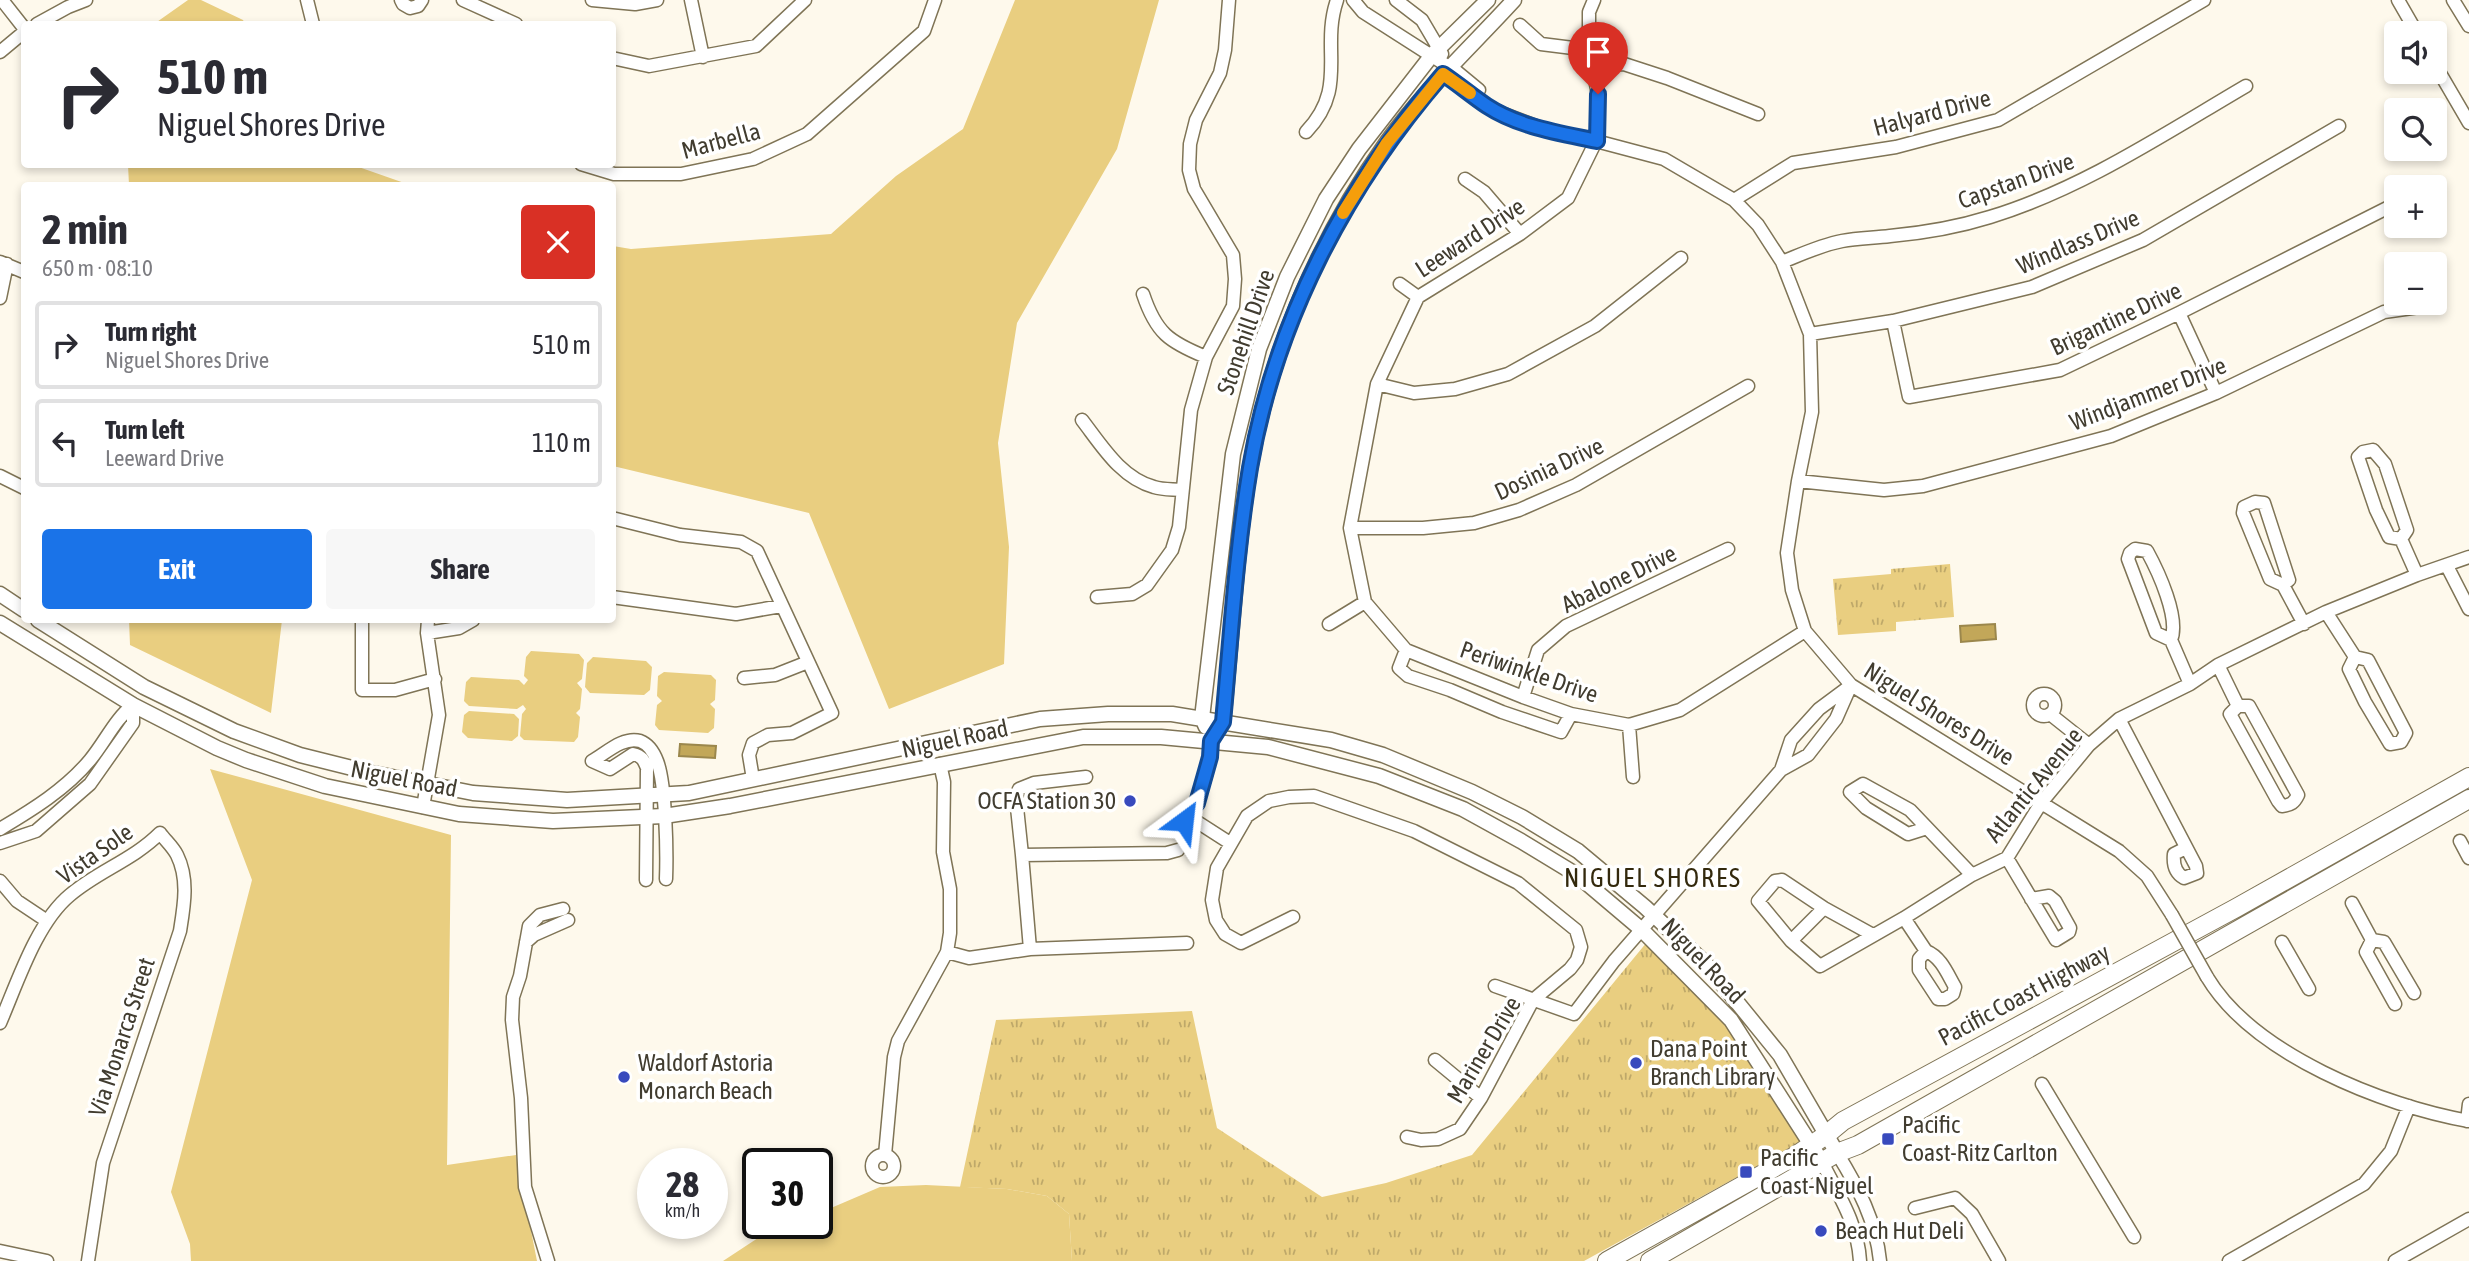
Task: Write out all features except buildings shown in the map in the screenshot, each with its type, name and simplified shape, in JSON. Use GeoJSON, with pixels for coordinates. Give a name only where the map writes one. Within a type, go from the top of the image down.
{"type":"FeatureCollection","features":[{"type":"Feature","properties":{"kind":"highway","name":"Pacific Coast Highway"},"geometry":{"type":"LineString","coordinates":[[1607,1261],[1819,1140],[1843,1121],[2236,908],[2469,777]]}},
{"type":"Feature","properties":{"kind":"highway","name":"Pacific Coast Highway"},"geometry":{"type":"LineString","coordinates":[[1650,1261],[1830,1157],[1870,1138],[2469,799]]}},
{"type":"Feature","properties":{"kind":"main road","name":"Stonehill Drive"},"geometry":{"type":"LineString","coordinates":[[1211,741],[1202,718],[1233,454],[1259,349],[1287,277],[1326,199],[1359,149],[1435,52],[1488,0]]}},
{"type":"Feature","properties":{"kind":"main road","name":"Stonehill Drive"},"geometry":{"type":"LineString","coordinates":[[1211,741],[1223,722],[1250,468],[1268,388],[1301,294],[1352,195],[1387,143],[1448,69],[1514,0]]}},
{"type":"Feature","properties":{"kind":"main road"},"geometry":{"type":"LineString","coordinates":[[0,594],[21,608]]}},
{"type":"Feature","properties":{"kind":"main road","name":"Niguel Road"},"geometry":{"type":"LineString","coordinates":[[43,623],[144,687],[234,731],[300,755],[473,793],[567,800],[689,793],[1040,719],[1108,714],[1172,714],[1202,718],[1331,740],[1383,755],[1472,792],[1522,817],[1578,852],[1654,915],[1706,964],[1780,1055],[1819,1140]]}},
{"type":"Feature","properties":{"kind":"main road","name":"Niguel Road"},"geometry":{"type":"LineString","coordinates":[[0,624],[133,705],[217,748],[325,786],[459,814],[553,821],[664,816],[1083,737],[1161,737],[1211,741],[1268,747],[1330,762],[1379,776],[1463,809],[1577,875],[1642,930],[1730,1020],[1819,1140]]}},
{"type":"Feature","properties":{"kind":"main road"},"geometry":{"type":"LineString","coordinates":[[133,705],[144,687]]}},
{"type":"Feature","properties":{"kind":"main road"},"geometry":{"type":"LineString","coordinates":[[1819,1140],[1830,1157]]}},
{"type":"Feature","properties":{"kind":"street"},"geometry":{"type":"LineString","coordinates":[[2,0],[21,26]]}},
{"type":"Feature","properties":{"kind":"street"},"geometry":{"type":"LineString","coordinates":[[42,21],[86,0]]}},
{"type":"Feature","properties":{"kind":"street"},"geometry":{"type":"LineString","coordinates":[[307,0],[312,21]]}},
{"type":"Feature","properties":{"kind":"street"},"geometry":{"type":"LineString","coordinates":[[401,0],[402,4],[410,8],[418,6],[422,0]]}},
{"type":"Feature","properties":{"kind":"street"},"geometry":{"type":"LineString","coordinates":[[463,0],[509,21]]}},
{"type":"Feature","properties":{"kind":"street"},"geometry":{"type":"LineString","coordinates":[[592,0],[635,4],[657,0]]}},
{"type":"Feature","properties":{"kind":"street"},"geometry":{"type":"LineString","coordinates":[[691,0],[703,57]]}},
{"type":"Feature","properties":{"kind":"street"},"geometry":{"type":"LineString","coordinates":[[616,59],[649,66],[755,46],[805,0]]}},
{"type":"Feature","properties":{"kind":"street","name":"Marbella"},"geometry":{"type":"LineString","coordinates":[[594,168],[614,174],[681,174],[753,159],[807,134],[924,31],[935,0]]}},
{"type":"Feature","properties":{"kind":"street"},"geometry":{"type":"LineString","coordinates":[[1097,597],[1132,594],[1147,585],[1172,550],[1179,527],[1191,410],[1206,357],[1233,306],[1236,279],[1233,255],[1194,189],[1189,170],[1190,144],[1196,120],[1220,73],[1229,0]]}},
{"type":"Feature","properties":{"kind":"street"},"geometry":{"type":"LineString","coordinates":[[1306,132],[1320,118],[1330,94],[1330,19],[1337,0]]}},
{"type":"Feature","properties":{"kind":"street"},"geometry":{"type":"LineString","coordinates":[[1353,0],[1363,12],[1435,52]]}},
{"type":"Feature","properties":{"kind":"street"},"geometry":{"type":"LineString","coordinates":[[1396,0],[1422,20],[1435,52],[1448,69]]}},
{"type":"Feature","properties":{"kind":"street","name":"Leeward Drive"},"geometry":{"type":"LineString","coordinates":[[1365,603],[1350,528],[1377,384],[1418,297],[1520,234],[1568,198],[1597,141],[1598,94],[1589,50],[1589,12],[1594,0]]}},
{"type":"Feature","properties":{"kind":"street","name":"Halyard Drive"},"geometry":{"type":"LineString","coordinates":[[1734,200],[1793,163],[1896,147],[1998,120],[2204,0]]}},
{"type":"Feature","properties":{"kind":"street"},"geometry":{"type":"LineString","coordinates":[[2398,0],[2410,21]]}},
{"type":"Feature","properties":{"kind":"street"},"geometry":{"type":"LineString","coordinates":[[2460,4],[2469,26]]}},
{"type":"Feature","properties":{"kind":"street"},"geometry":{"type":"LineString","coordinates":[[1520,25],[1541,44],[1589,50]]}},
{"type":"Feature","properties":{"kind":"street"},"geometry":{"type":"LineString","coordinates":[[0,52],[21,33]]}},
{"type":"Feature","properties":{"kind":"street"},"geometry":{"type":"LineString","coordinates":[[1592,66],[1624,64],[1758,114]]}},
{"type":"Feature","properties":{"kind":"street","name":"Niguel Shores Drive"},"geometry":{"type":"LineString","coordinates":[[1448,69],[1492,100],[1504,114],[1546,131],[1664,159],[1734,200],[1758,225],[1782,262],[1810,334],[1812,412],[1787,553],[1792,590],[1805,631],[1851,685],[2119,852],[2147,877],[2207,977],[2230,1009],[2248,1025],[2302,1061],[2356,1087],[2410,1106],[2468,1121]]}},
{"type":"Feature","properties":{"kind":"street"},"geometry":{"type":"LineString","coordinates":[[2446,84],[2469,123]]}},
{"type":"Feature","properties":{"kind":"street","name":"Capstan Drive"},"geometry":{"type":"LineString","coordinates":[[1782,262],[1844,240],[1889,237],[1957,225],[2031,203],[2092,175],[2246,86]]}},
{"type":"Feature","properties":{"kind":"street","name":"Windlass Drive"},"geometry":{"type":"LineString","coordinates":[[1810,334],[1893,321],[2032,287],[2143,240],[2339,127]]}},
{"type":"Feature","properties":{"kind":"street"},"geometry":{"type":"LineString","coordinates":[[1465,179],[1485,192],[1520,234]]}},
{"type":"Feature","properties":{"kind":"street","name":"Brigantine Drive"},"geometry":{"type":"LineString","coordinates":[[1893,321],[1909,397],[2060,370],[2384,210]]}},
{"type":"Feature","properties":{"kind":"street"},"geometry":{"type":"LineString","coordinates":[[1377,384],[1414,393],[1455,389],[1508,374],[1595,326],[1681,258]]}},
{"type":"Feature","properties":{"kind":"street"},"geometry":{"type":"LineString","coordinates":[[0,298],[3,263],[21,271]]}},
{"type":"Feature","properties":{"kind":"street"},"geometry":{"type":"LineString","coordinates":[[1400,284],[1418,297]]}},
{"type":"Feature","properties":{"kind":"street"},"geometry":{"type":"LineString","coordinates":[[1143,294],[1149,314],[1163,332],[1180,346],[1206,357]]}},
{"type":"Feature","properties":{"kind":"street","name":"Windjammer Drive"},"geometry":{"type":"LineString","coordinates":[[1798,481],[1884,490],[1923,486],[2111,436],[2216,393],[2384,312]]}},
{"type":"Feature","properties":{"kind":"street"},"geometry":{"type":"LineString","coordinates":[[2179,313],[2216,393]]}},
{"type":"Feature","properties":{"kind":"street","name":"Dosinia Drive"},"geometry":{"type":"LineString","coordinates":[[1350,528],[1423,528],[1474,523],[1519,510],[1576,485],[1748,386]]}},
{"type":"Feature","properties":{"kind":"street"},"geometry":{"type":"LineString","coordinates":[[1082,420],[1112,459],[1130,477],[1154,487],[1182,490]]}},
{"type":"Feature","properties":{"kind":"street"},"geometry":{"type":"LineString","coordinates":[[2373,450],[2385,464],[2407,530],[2401,539],[2389,537],[2376,510],[2358,457],[2363,452],[2373,450]]}},
{"type":"Feature","properties":{"kind":"street"},"geometry":{"type":"LineString","coordinates":[[0,476],[21,486]]}},
{"type":"Feature","properties":{"kind":"street"},"geometry":{"type":"LineString","coordinates":[[2283,585],[2289,580],[2264,503],[2250,503],[2244,507],[2243,513],[2270,579],[2283,585],[2304,624]]}},
{"type":"Feature","properties":{"kind":"street"},"geometry":{"type":"LineString","coordinates":[[616,519],[680,535],[741,542],[757,551],[832,713],[792,733],[768,735],[753,743],[749,755],[753,779]]}},
{"type":"Feature","properties":{"kind":"street"},"geometry":{"type":"LineString","coordinates":[[2401,539],[2417,575]]}},
{"type":"Feature","properties":{"kind":"street","name":"Abalone Drive"},"geometry":{"type":"LineString","coordinates":[[1523,697],[1538,650],[1566,626],[1728,549]]}},
{"type":"Feature","properties":{"kind":"street"},"geometry":{"type":"LineString","coordinates":[[2171,640],[2175,631],[2174,622],[2156,568],[2147,551],[2135,549],[2128,559],[2155,633],[2171,640],[2190,684]]}},
{"type":"Feature","properties":{"kind":"street","name":"Atlantic Avenue"},"geometry":{"type":"LineString","coordinates":[[1824,908],[1782,880],[1778,880],[1758,901],[1791,941],[1820,966],[1972,875],[2007,858],[2041,803],[2089,745],[2119,719],[2190,684],[2218,665],[2326,612],[2469,557]]}},
{"type":"Feature","properties":{"kind":"street"},"geometry":{"type":"LineString","coordinates":[[2446,566],[2469,609]]}},
{"type":"Feature","properties":{"kind":"street"},"geometry":{"type":"LineString","coordinates":[[616,598],[736,614],[781,606]]}},
{"type":"Feature","properties":{"kind":"street"},"geometry":{"type":"LineString","coordinates":[[1329,624],[1365,603]]}},
{"type":"Feature","properties":{"kind":"street","name":"Periwinkle Drive"},"geometry":{"type":"LineString","coordinates":[[1365,603],[1406,650],[1523,697],[1571,713],[1629,725],[1680,710],[1805,631]]}},
{"type":"Feature","properties":{"kind":"street"},"geometry":{"type":"LineString","coordinates":[[2326,612],[2355,657],[2368,660],[2406,733],[2400,742],[2390,744],[2365,702],[2349,668],[2355,657]]}},
{"type":"Feature","properties":{"kind":"street"},"geometry":{"type":"LineString","coordinates":[[362,623],[362,690],[395,690],[435,679]]}},
{"type":"Feature","properties":{"kind":"street"},"geometry":{"type":"LineString","coordinates":[[423,807],[439,715],[428,626],[459,628],[468,623]]}},
{"type":"Feature","properties":{"kind":"street"},"geometry":{"type":"LineString","coordinates":[[1406,650],[1399,668],[1408,676],[1502,712],[1561,733],[1571,713]]}},
{"type":"Feature","properties":{"kind":"street"},"geometry":{"type":"LineString","coordinates":[[744,678],[775,675],[807,662]]}},
{"type":"Feature","properties":{"kind":"street"},"geometry":{"type":"LineString","coordinates":[[2218,665],[2238,706]]}},
{"type":"Feature","properties":{"kind":"street","name":"Mariner Drive"},"geometry":{"type":"LineString","coordinates":[[1781,770],[1791,740],[1819,709],[1851,685]]}},
{"type":"Feature","properties":{"kind":"street","name":"Mariner Drive"},"geometry":{"type":"LineString","coordinates":[[1407,1137],[1438,1139],[1460,1129],[1481,1098],[1533,1000],[1574,1014],[1614,961],[1781,770],[1808,755],[1836,719],[1851,685]]}},
{"type":"Feature","properties":{"kind":"street"},"geometry":{"type":"LineString","coordinates":[[0,829],[57,791],[88,762],[121,715],[133,705]]}},
{"type":"Feature","properties":{"kind":"street"},"geometry":{"type":"LineString","coordinates":[[0,843],[36,831],[90,784],[133,723],[133,705]]}},
{"type":"Feature","properties":{"kind":"street"},"geometry":{"type":"LineString","coordinates":[[2238,706],[2249,706],[2298,794],[2290,806],[2282,806],[2277,801],[2231,714],[2238,706]]}},
{"type":"Feature","properties":{"kind":"street"},"geometry":{"type":"LineString","coordinates":[[2050,714],[2089,745]]}},
{"type":"Feature","properties":{"kind":"street"},"geometry":{"type":"LineString","coordinates":[[2119,719],[2186,848]]}},
{"type":"Feature","properties":{"kind":"street"},"geometry":{"type":"LineString","coordinates":[[1629,725],[1633,777]]}},
{"type":"Feature","properties":{"kind":"street"},"geometry":{"type":"LineString","coordinates":[[646,880],[647,768],[639,755],[628,756],[610,769],[592,761],[625,742],[639,741],[647,745],[658,762],[664,816],[666,879]]}},
{"type":"Feature","properties":{"kind":"street","name":"Stonehill Drive"},"geometry":{"type":"LineString","coordinates":[[1211,741],[1202,789],[1197,803],[1186,818],[1230,843]]}},
{"type":"Feature","properties":{"kind":"street"},"geometry":{"type":"LineString","coordinates":[[885,1155],[894,1057],[898,1041],[947,952],[951,905],[948,870],[943,852],[944,782],[940,764]]}},
{"type":"Feature","properties":{"kind":"street"},"geometry":{"type":"LineString","coordinates":[[1030,949],[1016,798],[1019,789],[1034,783],[1086,777]]}},
{"type":"Feature","properties":{"kind":"street"},"geometry":{"type":"LineString","coordinates":[[1927,828],[1908,834],[1866,808],[1850,792],[1863,784],[1910,810],[1972,875]]}},
{"type":"Feature","properties":{"kind":"street"},"geometry":{"type":"LineString","coordinates":[[57,791],[70,804]]}},
{"type":"Feature","properties":{"kind":"street"},"geometry":{"type":"LineString","coordinates":[[1293,917],[1241,943],[1225,934],[1216,920],[1212,901],[1217,867],[1247,816],[1269,801],[1314,796],[1414,831],[1518,883],[1576,930],[1581,947],[1577,960],[1533,1000],[1495,986]]}},
{"type":"Feature","properties":{"kind":"street","name":"Vista Sole"},"geometry":{"type":"LineString","coordinates":[[0,1023],[47,921],[68,896],[140,852],[160,833]]}},
{"type":"Feature","properties":{"kind":"street","name":"Via Monarca Street"},"geometry":{"type":"LineString","coordinates":[[88,1261],[103,1163],[180,931],[185,900],[184,876],[177,854],[160,833]]}},
{"type":"Feature","properties":{"kind":"street"},"geometry":{"type":"LineString","coordinates":[[2460,841],[2469,858]]}},
{"type":"Feature","properties":{"kind":"street"},"geometry":{"type":"LineString","coordinates":[[1022,855],[1167,853],[1178,850]]}},
{"type":"Feature","properties":{"kind":"street"},"geometry":{"type":"LineString","coordinates":[[2007,858],[2031,899]]}},
{"type":"Feature","properties":{"kind":"street"},"geometry":{"type":"LineString","coordinates":[[0,881],[17,901],[47,921]]}},
{"type":"Feature","properties":{"kind":"street"},"geometry":{"type":"LineString","coordinates":[[2352,903],[2372,940]]}},
{"type":"Feature","properties":{"kind":"street"},"geometry":{"type":"LineString","coordinates":[[1791,941],[1824,908],[1872,936]]}},
{"type":"Feature","properties":{"kind":"street"},"geometry":{"type":"LineString","coordinates":[[548,1261],[525,1187],[521,1098],[512,1020],[513,997],[526,942],[565,915]]}},
{"type":"Feature","properties":{"kind":"street"},"geometry":{"type":"LineString","coordinates":[[1904,918],[1926,951]]}},
{"type":"Feature","properties":{"kind":"street"},"geometry":{"type":"LineString","coordinates":[[2372,940],[2384,942],[2414,993]]}},
{"type":"Feature","properties":{"kind":"street"},"geometry":{"type":"LineString","coordinates":[[2372,940],[2366,952],[2395,1004]]}},
{"type":"Feature","properties":{"kind":"street"},"geometry":{"type":"LineString","coordinates":[[2282,942],[2309,989]]}},
{"type":"Feature","properties":{"kind":"street"},"geometry":{"type":"LineString","coordinates":[[947,952],[969,958],[1030,949],[1187,943]]}},
{"type":"Feature","properties":{"kind":"street"},"geometry":{"type":"LineString","coordinates":[[1435,1060],[1481,1098]]}},
{"type":"Feature","properties":{"kind":"street"},"geometry":{"type":"LineString","coordinates":[[2042,1084],[2134,1237]]}},
{"type":"Feature","properties":{"kind":"street"},"geometry":{"type":"LineString","coordinates":[[2468,1121],[2469,1104]]}},
{"type":"Feature","properties":{"kind":"street"},"geometry":{"type":"LineString","coordinates":[[2229,1261],[2364,1184],[2391,1151],[2410,1106]]}},
{"type":"Feature","properties":{"kind":"street"},"geometry":{"type":"LineString","coordinates":[[1830,1157],[1858,1241],[1860,1261]]}},
{"type":"Feature","properties":{"kind":"street"},"geometry":{"type":"LineString","coordinates":[[1830,1157],[1862,1197],[1874,1226],[1880,1261]]}},
{"type":"Feature","properties":{"kind":"street"},"geometry":{"type":"LineString","coordinates":[[1915,1208],[1955,1198],[1972,1214],[1999,1261]]}},
{"type":"Feature","properties":{"kind":"street"},"geometry":{"type":"LineString","coordinates":[[2395,1261],[2469,1219]]}},
{"type":"Feature","properties":{"kind":"street"},"geometry":{"type":"LineString","coordinates":[[0,1251],[47,1261]]}},
{"type":"Feature","properties":{"kind":"green space"},"geometry":{"type":"Polygon","coordinates":[[[188,0],[201,0],[244,21],[158,21],[188,0]]]}},
{"type":"Feature","properties":{"kind":"green space"},"geometry":{"type":"Polygon","coordinates":[[[1015,0],[1159,0],[1117,149],[1017,323],[998,443],[1009,547],[1004,664],[889,709],[809,513],[616,467],[616,246],[631,249],[831,234],[896,176],[963,129],[1015,0]]]}},
{"type":"Feature","properties":{"kind":"green space"},"geometry":{"type":"Polygon","coordinates":[[[128,168],[362,168],[401,182],[129,182],[128,168]]]}},
{"type":"Feature","properties":{"kind":"green space"},"geometry":{"type":"Polygon","coordinates":[[[1950,564],[1954,617],[1896,622],[1896,631],[1838,635],[1833,579],[1891,574],[1891,569],[1950,564]]]}},
{"type":"Feature","properties":{"kind":"green space"},"geometry":{"type":"Polygon","coordinates":[[[129,623],[282,623],[271,713],[130,645],[129,623]]]}},
{"type":"Feature","properties":{"kind":"green space"},"geometry":{"type":"Polygon","coordinates":[[[531,651],[579,654],[584,660],[582,679],[577,683],[582,689],[580,709],[576,713],[580,717],[578,737],[574,742],[524,740],[520,736],[522,714],[526,709],[523,705],[517,709],[469,706],[464,701],[466,682],[471,677],[519,680],[524,685],[528,680],[524,676],[526,657],[531,651]]]}},
{"type":"Feature","properties":{"kind":"green space"},"geometry":{"type":"Polygon","coordinates":[[[593,657],[646,661],[652,667],[650,690],[644,695],[590,693],[585,687],[587,663],[593,657]]]}},
{"type":"Feature","properties":{"kind":"green space"},"geometry":{"type":"Polygon","coordinates":[[[664,672],[711,675],[716,680],[715,700],[710,704],[715,709],[714,728],[708,733],[659,730],[655,725],[657,705],[662,701],[657,696],[658,676],[664,672]]]}},
{"type":"Feature","properties":{"kind":"green space"},"geometry":{"type":"Polygon","coordinates":[[[469,711],[514,714],[519,719],[518,736],[512,741],[468,738],[462,732],[464,715],[469,711]]]}},
{"type":"Feature","properties":{"kind":"green space"},"geometry":{"type":"Polygon","coordinates":[[[210,769],[451,835],[447,1165],[516,1155],[537,1261],[191,1261],[190,1244],[171,1192],[252,880],[210,769]]]}},
{"type":"Feature","properties":{"kind":"green space"},"geometry":{"type":"Polygon","coordinates":[[[1647,942],[1711,1004],[1801,1142],[1584,1261],[1072,1261],[1069,1214],[1047,1196],[1007,1189],[960,1187],[996,1020],[1192,1011],[1217,1128],[1322,1197],[1386,1183],[1472,1155],[1647,942]]]}},
{"type":"Feature","properties":{"kind":"green space"},"geometry":{"type":"Polygon","coordinates":[[[926,1185],[1007,1189],[1047,1196],[1069,1214],[1072,1261],[723,1261],[756,1239],[833,1239],[833,1207],[880,1187],[926,1185]]]}},
{"type":"Feature","properties":{"kind":"shaded area"},"geometry":{"type":"Polygon","coordinates":[[[1995,624],[1996,639],[1961,642],[1960,626],[1995,624]]]}},
{"type":"Feature","properties":{"kind":"shaded area"},"geometry":{"type":"Polygon","coordinates":[[[680,744],[716,746],[715,758],[679,756],[680,744]]]}},
{"type":"Feature","properties":{"kind":"slow traffic"},"geometry":{"type":"LineString","coordinates":[[1343,213],[1387,143],[1443,74],[1470,93]]}},
{"type":"Feature","properties":{"kind":"place","name":"OCFA Station 30"},"geometry":{"type":"Point","coordinates":[1130,801]}},
{"type":"Feature","properties":{"kind":"place","name":"Dana Point Branch Library"},"geometry":{"type":"Point","coordinates":[1636,1063]}},
{"type":"Feature","properties":{"kind":"place","name":"Waldorf Astoria Monarch Beach"},"geometry":{"type":"Point","coordinates":[624,1077]}},
{"type":"Feature","properties":{"kind":"place","name":"Pacific Coast-Ritz Carlton"},"geometry":{"type":"Point","coordinates":[1888,1139]}},
{"type":"Feature","properties":{"kind":"place","name":"Pacific Coast-Niguel"},"geometry":{"type":"Point","coordinates":[1746,1172]}},
{"type":"Feature","properties":{"kind":"place","name":"Beach Hut Deli"},"geometry":{"type":"Point","coordinates":[1821,1231]}},
{"type":"Feature","properties":{"kind":"district","name":"NIGUEL SHORES"},"geometry":{"type":"Point","coordinates":[1653,878]}},
{"type":"Feature","properties":{"kind":"route"},"geometry":{"type":"LineString","coordinates":[[1184,821],[1197,803],[1210,757],[1211,741],[1223,722],[1250,468],[1268,388],[1301,294],[1352,195],[1409,113],[1443,74],[1489,107],[1504,114],[1546,131],[1597,141],[1598,94]]}}]}
